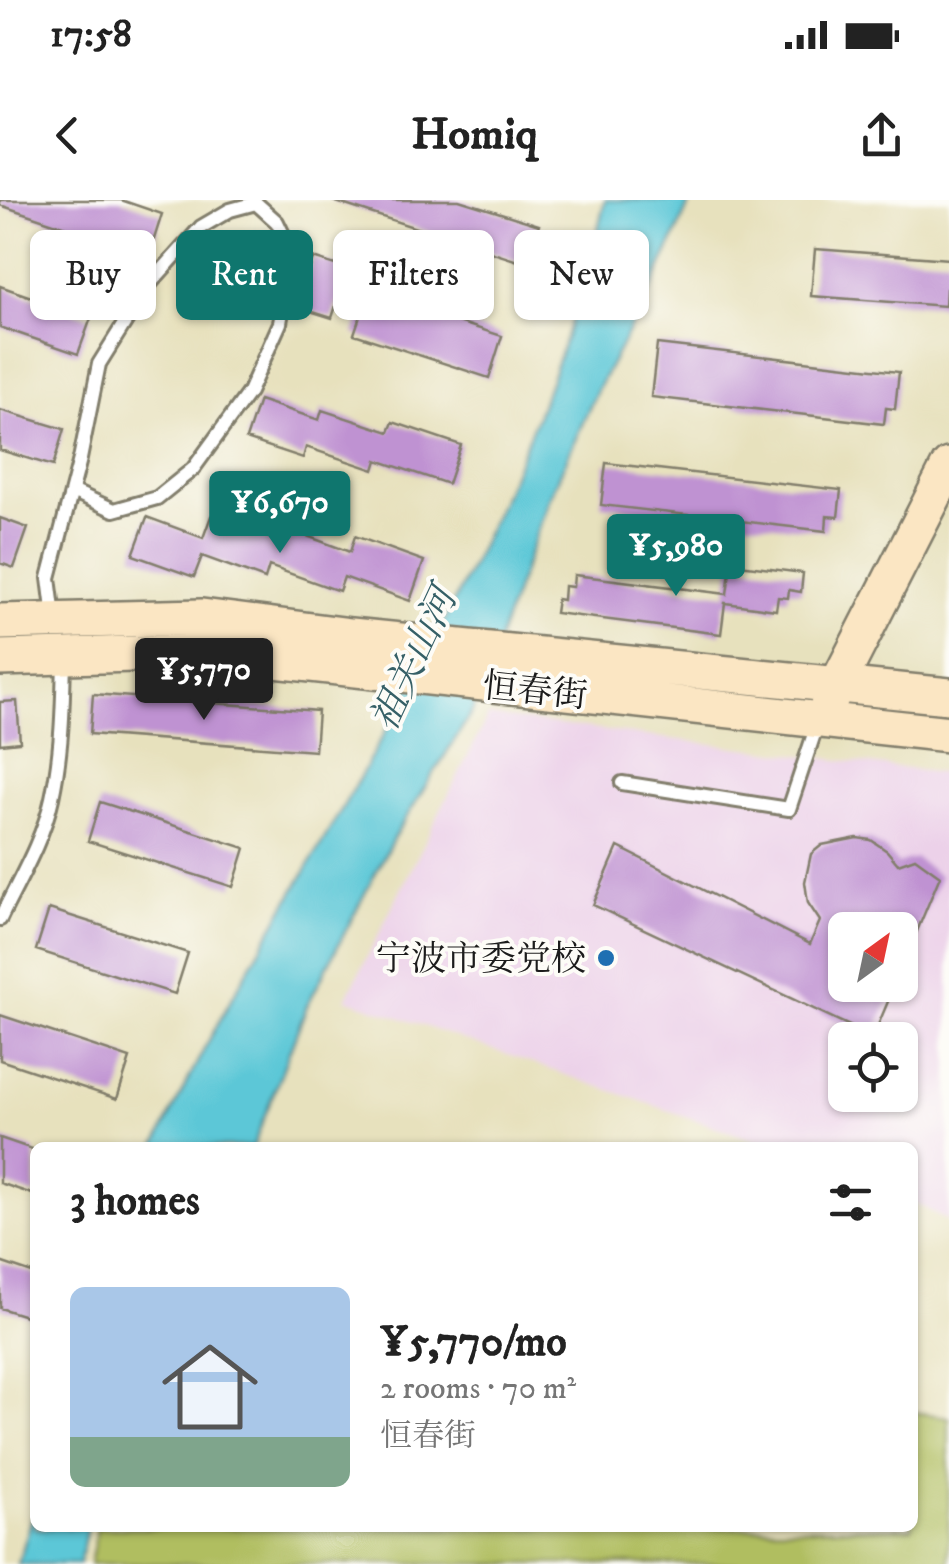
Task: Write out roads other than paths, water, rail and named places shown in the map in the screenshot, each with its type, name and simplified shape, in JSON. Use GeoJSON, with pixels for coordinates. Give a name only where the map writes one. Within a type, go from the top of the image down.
{"type":"FeatureCollection","features":[{"type":"Feature","properties":{"kind":"main road"},"geometry":{"type":"LineString","coordinates":[[819,720],[949,466]]}},
{"type":"Feature","properties":{"kind":"main road","name":"恒春街"},"geometry":{"type":"LineString","coordinates":[[0,622],[202,617],[346,652],[586,696],[949,734]]}},
{"type":"Feature","properties":{"kind":"main road","name":"恒春街"},"geometry":{"type":"LineString","coordinates":[[0,658],[346,652],[595,661],[949,696]]}},
{"type":"Feature","properties":{"kind":"lane"},"geometry":{"type":"LineString","coordinates":[[55,621],[49,578],[99,364],[147,287],[201,227],[254,201],[277,222],[292,253],[280,323],[249,392],[193,469],[157,498],[114,510],[72,491]]}},
{"type":"Feature","properties":{"kind":"lane"},"geometry":{"type":"LineString","coordinates":[[0,919],[32,856],[52,800],[62,733],[64,656]]}},
{"type":"Feature","properties":{"kind":"lane"},"geometry":{"type":"LineString","coordinates":[[622,782],[789,809],[819,720]]}},
{"type":"Feature","properties":{"kind":"water"},"geometry":{"type":"Polygon","coordinates":[[[605,200],[691,200],[649,294],[649,230],[597,230],[605,200]]]}},
{"type":"Feature","properties":{"kind":"water"},"geometry":{"type":"Polygon","coordinates":[[[571,320],[635,320],[598,388],[550,497],[472,712],[394,837],[306,1008],[255,1142],[158,1142],[230,1001],[341,811],[440,628],[506,490],[571,320]]]}},
{"type":"Feature","properties":{"kind":"water"},"geometry":{"type":"Polygon","coordinates":[[[30,1524],[30,1532],[86,1532],[79,1564],[18,1564],[30,1524]]]}},
{"type":"Feature","properties":{"kind":"place","name":"宁波市委党校"},"geometry":{"type":"Point","coordinates":[606,958]}},
{"type":"Feature","properties":{"kind":"water label","name":"祖关山河"},"geometry":{"type":"Point","coordinates":[413,659]}}]}
